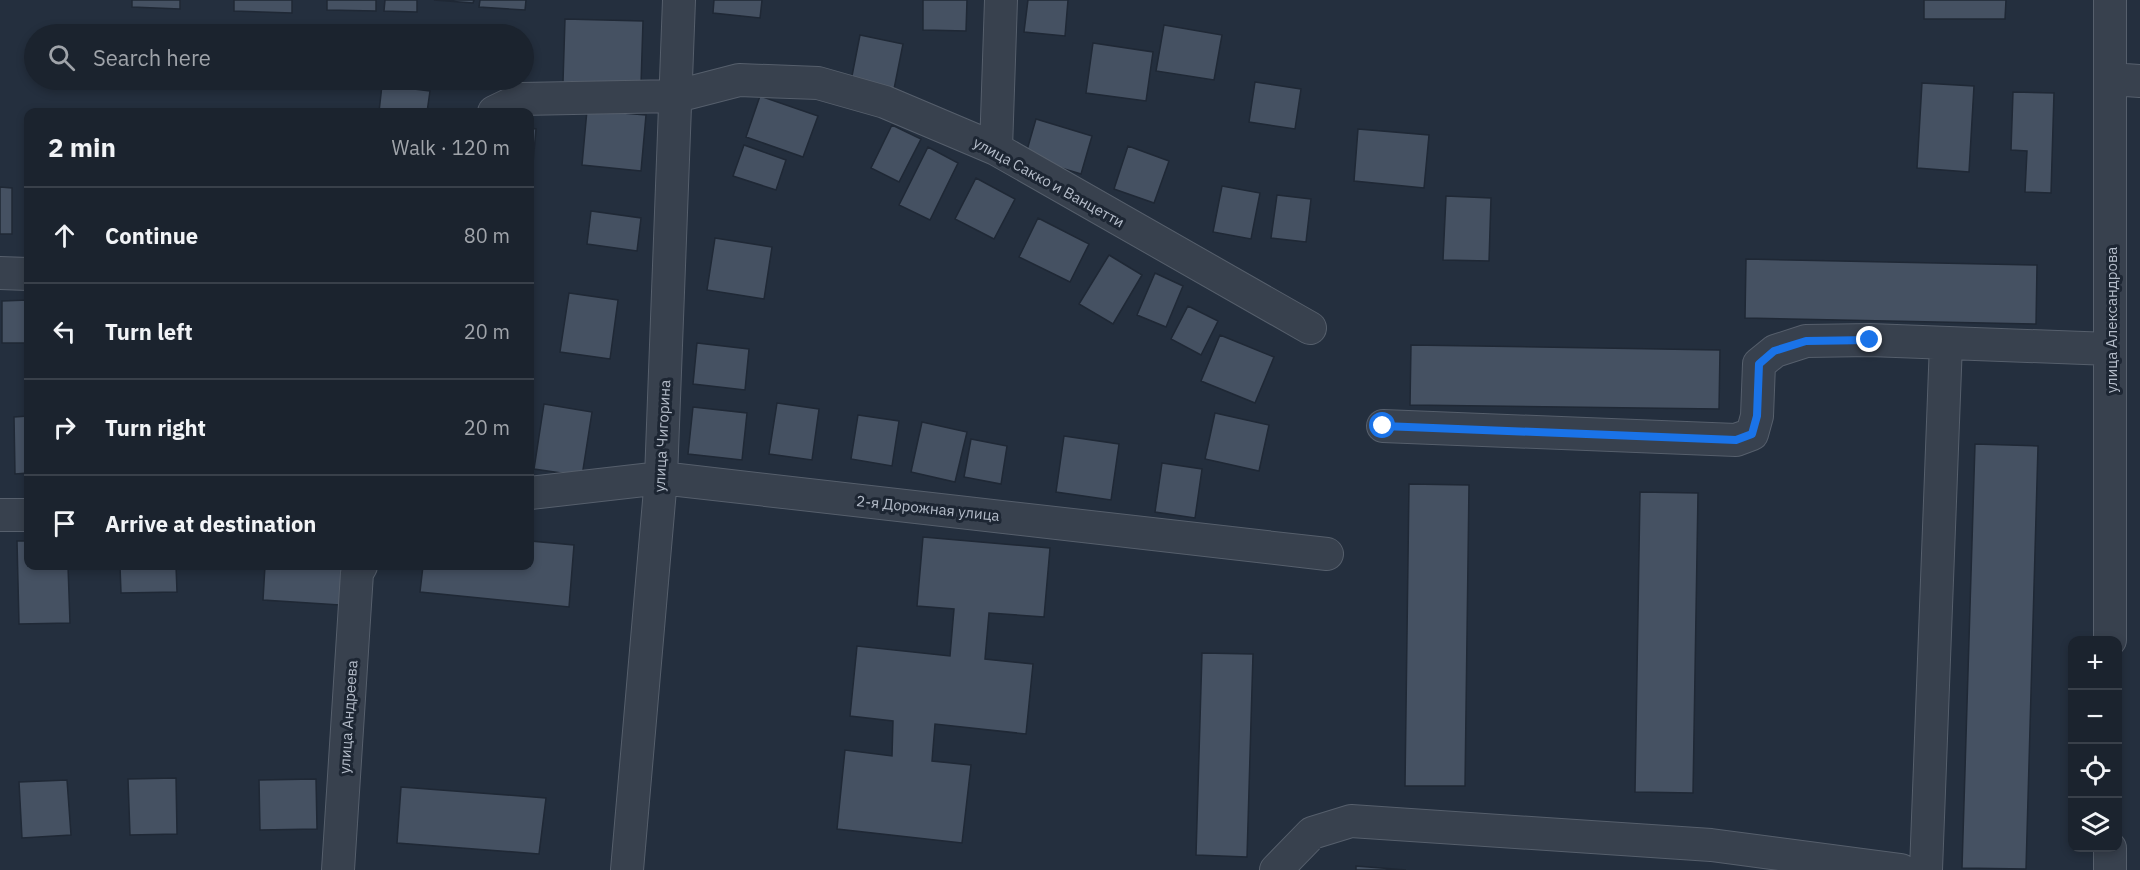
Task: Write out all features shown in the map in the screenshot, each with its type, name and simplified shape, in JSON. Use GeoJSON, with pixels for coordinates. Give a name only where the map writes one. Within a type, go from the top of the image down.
{"type":"FeatureCollection","features":[{"type":"Feature","properties":{"kind":"street","name":"улица Чигорина"},"geometry":{"type":"LineString","coordinates":[[627,870],[661,478],[679,0]]}},
{"type":"Feature","properties":{"kind":"street"},"geometry":{"type":"LineString","coordinates":[[996,149],[1001,0]]}},
{"type":"Feature","properties":{"kind":"street","name":"улица Александрова"},"geometry":{"type":"LineString","coordinates":[[2110,0],[2126,80],[2110,349],[2110,636]]}},
{"type":"Feature","properties":{"kind":"street","name":"улица Сакко и Ванцетти"},"geometry":{"type":"LineString","coordinates":[[507,106],[676,96],[739,80],[818,83],[885,102],[996,149],[1310,328]]}},
{"type":"Feature","properties":{"kind":"street"},"geometry":{"type":"LineString","coordinates":[[0,273],[24,274]]}},
{"type":"Feature","properties":{"kind":"street"},"geometry":{"type":"LineString","coordinates":[[1383,426],[1736,440],[1752,434],[1757,416],[1759,364],[1774,351],[1806,341],[1870,340],[2110,349]]}},
{"type":"Feature","properties":{"kind":"street"},"geometry":{"type":"LineString","coordinates":[[1926,870],[1946,343]]}},
{"type":"Feature","properties":{"kind":"street","name":"2-я Дорожная улица"},"geometry":{"type":"LineString","coordinates":[[534,493],[661,478],[1327,554]]}},
{"type":"Feature","properties":{"kind":"street"},"geometry":{"type":"LineString","coordinates":[[0,515],[24,515]]}},
{"type":"Feature","properties":{"kind":"street","name":"улица Андреева"},"geometry":{"type":"LineString","coordinates":[[338,870],[359,570]]}},
{"type":"Feature","properties":{"kind":"street"},"geometry":{"type":"LineString","coordinates":[[1276,870],[1312,833],[1351,821],[1711,845],[1900,870]]}},
{"type":"Feature","properties":{"kind":"street"},"geometry":{"type":"LineString","coordinates":[[2110,852],[2110,870]]}},
{"type":"Feature","properties":{"kind":"building"},"geometry":{"type":"Polygon","coordinates":[[[132,0],[180,0],[180,9],[132,7],[132,0]]]}},
{"type":"Feature","properties":{"kind":"building"},"geometry":{"type":"Polygon","coordinates":[[[234,0],[292,0],[292,13],[234,11],[234,0]]]}},
{"type":"Feature","properties":{"kind":"building"},"geometry":{"type":"Polygon","coordinates":[[[327,0],[376,0],[376,11],[327,10],[327,0]]]}},
{"type":"Feature","properties":{"kind":"building"},"geometry":{"type":"Polygon","coordinates":[[[385,0],[417,0],[417,12],[384,11],[385,0]]]}},
{"type":"Feature","properties":{"kind":"building"},"geometry":{"type":"Polygon","coordinates":[[[434,0],[474,0],[473,3],[434,0]]]}},
{"type":"Feature","properties":{"kind":"building"},"geometry":{"type":"Polygon","coordinates":[[[480,0],[526,0],[525,10],[479,7],[480,0]]]}},
{"type":"Feature","properties":{"kind":"building"},"geometry":{"type":"Polygon","coordinates":[[[714,0],[762,0],[760,18],[713,13],[714,0]]]}},
{"type":"Feature","properties":{"kind":"building"},"geometry":{"type":"Polygon","coordinates":[[[923,0],[967,0],[966,31],[923,30],[923,0]]]}},
{"type":"Feature","properties":{"kind":"building"},"geometry":{"type":"Polygon","coordinates":[[[1028,0],[1068,0],[1065,36],[1024,32],[1028,0]]]}},
{"type":"Feature","properties":{"kind":"building"},"geometry":{"type":"Polygon","coordinates":[[[1924,0],[2006,0],[2005,19],[1924,19],[1924,0]]]}},
{"type":"Feature","properties":{"kind":"building"},"geometry":{"type":"Polygon","coordinates":[[[565,19],[643,21],[641,85],[563,82],[565,19]]]}},
{"type":"Feature","properties":{"kind":"building"},"geometry":{"type":"Polygon","coordinates":[[[1164,25],[1222,35],[1214,80],[1156,71],[1164,25]]]}},
{"type":"Feature","properties":{"kind":"building"},"geometry":{"type":"Polygon","coordinates":[[[860,35],[903,44],[894,89],[851,81],[860,35]]]}},
{"type":"Feature","properties":{"kind":"building"},"geometry":{"type":"Polygon","coordinates":[[[1093,43],[1153,52],[1146,101],[1086,93],[1093,43]]]}},
{"type":"Feature","properties":{"kind":"building"},"geometry":{"type":"Polygon","coordinates":[[[1255,82],[1301,89],[1295,129],[1249,122],[1255,82]]]}},
{"type":"Feature","properties":{"kind":"building"},"geometry":{"type":"Polygon","coordinates":[[[1922,83],[1974,86],[1969,172],[1917,168],[1922,83]]]}},
{"type":"Feature","properties":{"kind":"building"},"geometry":{"type":"Polygon","coordinates":[[[381,90],[430,91],[428,108],[379,108],[381,90]]]}},
{"type":"Feature","properties":{"kind":"building"},"geometry":{"type":"Polygon","coordinates":[[[2013,92],[2054,93],[2051,193],[2025,192],[2027,151],[2011,150],[2013,92]]]}},
{"type":"Feature","properties":{"kind":"building"},"geometry":{"type":"Polygon","coordinates":[[[760,96],[818,116],[803,157],[746,137],[760,96]]]}},
{"type":"Feature","properties":{"kind":"building"},"geometry":{"type":"Polygon","coordinates":[[[587,110],[646,115],[641,171],[582,165],[587,110]]]}},
{"type":"Feature","properties":{"kind":"building"},"geometry":{"type":"Polygon","coordinates":[[[1036,119],[1092,136],[1081,174],[1025,157],[1036,119]]]}},
{"type":"Feature","properties":{"kind":"building"},"geometry":{"type":"Polygon","coordinates":[[[892,125],[921,139],[899,182],[871,168],[892,125]]]}},
{"type":"Feature","properties":{"kind":"building"},"geometry":{"type":"Polygon","coordinates":[[[534,129],[536,129],[534,152],[534,129]]]}},
{"type":"Feature","properties":{"kind":"building"},"geometry":{"type":"Polygon","coordinates":[[[1358,129],[1429,135],[1424,188],[1354,181],[1358,129]]]}},
{"type":"Feature","properties":{"kind":"building"},"geometry":{"type":"Polygon","coordinates":[[[744,145],[786,160],[776,190],[733,176],[744,145]]]}},
{"type":"Feature","properties":{"kind":"building"},"geometry":{"type":"Polygon","coordinates":[[[1128,146],[1169,161],[1154,203],[1114,189],[1128,146]]]}},
{"type":"Feature","properties":{"kind":"building"},"geometry":{"type":"Polygon","coordinates":[[[928,147],[958,163],[930,220],[899,205],[928,147]]]}},
{"type":"Feature","properties":{"kind":"building"},"geometry":{"type":"Polygon","coordinates":[[[976,178],[1015,199],[994,239],[955,219],[976,178]]]}},
{"type":"Feature","properties":{"kind":"building"},"geometry":{"type":"Polygon","coordinates":[[[1222,186],[1260,193],[1251,239],[1213,232],[1222,186]]]}},
{"type":"Feature","properties":{"kind":"building"},"geometry":{"type":"Polygon","coordinates":[[[0,187],[12,188],[12,234],[0,234],[0,187]]]}},
{"type":"Feature","properties":{"kind":"building"},"geometry":{"type":"Polygon","coordinates":[[[1277,195],[1311,199],[1306,242],[1271,238],[1277,195]]]}},
{"type":"Feature","properties":{"kind":"building"},"geometry":{"type":"Polygon","coordinates":[[[1446,196],[1491,198],[1489,261],[1443,260],[1446,196]]]}},
{"type":"Feature","properties":{"kind":"building"},"geometry":{"type":"Polygon","coordinates":[[[591,211],[641,218],[637,251],[587,244],[591,211]]]}},
{"type":"Feature","properties":{"kind":"building"},"geometry":{"type":"Polygon","coordinates":[[[1038,218],[1089,244],[1070,282],[1019,257],[1038,218]]]}},
{"type":"Feature","properties":{"kind":"building"},"geometry":{"type":"Polygon","coordinates":[[[715,238],[772,247],[764,299],[707,290],[715,238]]]}},
{"type":"Feature","properties":{"kind":"building"},"geometry":{"type":"Polygon","coordinates":[[[1109,255],[1142,275],[1113,324],[1079,304],[1109,255]]]}},
{"type":"Feature","properties":{"kind":"building"},"geometry":{"type":"Polygon","coordinates":[[[1746,259],[2037,265],[2036,324],[1745,318],[1746,259]]]}},
{"type":"Feature","properties":{"kind":"building"},"geometry":{"type":"Polygon","coordinates":[[[1155,273],[1183,286],[1166,327],[1137,315],[1155,273]]]}},
{"type":"Feature","properties":{"kind":"building"},"geometry":{"type":"Polygon","coordinates":[[[569,293],[618,300],[610,359],[560,352],[569,293]]]}},
{"type":"Feature","properties":{"kind":"building"},"geometry":{"type":"Polygon","coordinates":[[[24,300],[24,343],[2,343],[2,301],[24,300]]]}},
{"type":"Feature","properties":{"kind":"building"},"geometry":{"type":"Polygon","coordinates":[[[1188,306],[1218,321],[1201,355],[1171,339],[1188,306]]]}},
{"type":"Feature","properties":{"kind":"building"},"geometry":{"type":"Polygon","coordinates":[[[1220,335],[1274,357],[1255,403],[1201,381],[1220,335]]]}},
{"type":"Feature","properties":{"kind":"building"},"geometry":{"type":"Polygon","coordinates":[[[697,343],[749,349],[745,390],[693,384],[697,343]]]}},
{"type":"Feature","properties":{"kind":"building"},"geometry":{"type":"Polygon","coordinates":[[[1411,345],[1720,350],[1719,409],[1410,405],[1411,345]]]}},
{"type":"Feature","properties":{"kind":"building"},"geometry":{"type":"Polygon","coordinates":[[[777,403],[819,409],[812,460],[769,454],[777,403]]]}},
{"type":"Feature","properties":{"kind":"building"},"geometry":{"type":"Polygon","coordinates":[[[544,404],[592,412],[582,476],[534,469],[544,404]]]}},
{"type":"Feature","properties":{"kind":"building"},"geometry":{"type":"Polygon","coordinates":[[[693,407],[747,413],[742,460],[688,454],[693,407]]]}},
{"type":"Feature","properties":{"kind":"building"},"geometry":{"type":"Polygon","coordinates":[[[1215,413],[1269,425],[1259,471],[1205,459],[1215,413]]]}},
{"type":"Feature","properties":{"kind":"building"},"geometry":{"type":"Polygon","coordinates":[[[858,415],[899,421],[892,466],[851,459],[858,415]]]}},
{"type":"Feature","properties":{"kind":"building"},"geometry":{"type":"Polygon","coordinates":[[[24,416],[24,473],[15,474],[14,417],[24,416]]]}},
{"type":"Feature","properties":{"kind":"building"},"geometry":{"type":"Polygon","coordinates":[[[922,422],[967,432],[955,482],[911,472],[922,422]]]}},
{"type":"Feature","properties":{"kind":"building"},"geometry":{"type":"Polygon","coordinates":[[[1064,436],[1119,444],[1111,500],[1056,492],[1064,436]]]}},
{"type":"Feature","properties":{"kind":"building"},"geometry":{"type":"Polygon","coordinates":[[[971,439],[1007,446],[1001,484],[964,477],[971,439]]]}},
{"type":"Feature","properties":{"kind":"building"},"geometry":{"type":"Polygon","coordinates":[[[1975,444],[2038,446],[2026,869],[1962,868],[1975,444]]]}},
{"type":"Feature","properties":{"kind":"building"},"geometry":{"type":"Polygon","coordinates":[[[1162,463],[1202,469],[1195,518],[1155,512],[1162,463]]]}},
{"type":"Feature","properties":{"kind":"building"},"geometry":{"type":"Polygon","coordinates":[[[1409,484],[1469,485],[1465,786],[1405,786],[1409,484]]]}},
{"type":"Feature","properties":{"kind":"building"},"geometry":{"type":"Polygon","coordinates":[[[1640,492],[1698,493],[1693,793],[1635,792],[1640,492]]]}},
{"type":"Feature","properties":{"kind":"building"},"geometry":{"type":"Polygon","coordinates":[[[923,537],[1050,548],[1044,617],[989,613],[985,659],[1033,664],[1026,734],[935,724],[932,761],[971,765],[962,843],[837,829],[845,750],[892,756],[893,721],[850,716],[857,646],[950,656],[954,609],[917,606],[923,537]]]}},
{"type":"Feature","properties":{"kind":"building"},"geometry":{"type":"Polygon","coordinates":[[[17,541],[24,541],[24,570],[68,570],[70,623],[19,624],[17,541]]]}},
{"type":"Feature","properties":{"kind":"building"},"geometry":{"type":"Polygon","coordinates":[[[534,541],[574,545],[569,607],[420,592],[423,570],[534,570],[534,541]]]}},
{"type":"Feature","properties":{"kind":"building"},"geometry":{"type":"Polygon","coordinates":[[[120,570],[176,570],[177,592],[121,593],[120,570]]]}},
{"type":"Feature","properties":{"kind":"building"},"geometry":{"type":"Polygon","coordinates":[[[265,570],[343,570],[340,605],[263,600],[265,570]]]}},
{"type":"Feature","properties":{"kind":"building"},"geometry":{"type":"Polygon","coordinates":[[[1202,653],[1253,654],[1247,857],[1196,855],[1202,653]]]}},
{"type":"Feature","properties":{"kind":"building"},"geometry":{"type":"Polygon","coordinates":[[[176,778],[177,834],[130,835],[128,779],[176,778]]]}},
{"type":"Feature","properties":{"kind":"building"},"geometry":{"type":"Polygon","coordinates":[[[316,779],[317,829],[260,830],[259,780],[316,779]]]}},
{"type":"Feature","properties":{"kind":"building"},"geometry":{"type":"Polygon","coordinates":[[[67,780],[71,835],[22,838],[19,782],[67,780]]]}},
{"type":"Feature","properties":{"kind":"building"},"geometry":{"type":"Polygon","coordinates":[[[401,787],[546,798],[539,854],[397,843],[401,787]]]}},
{"type":"Feature","properties":{"kind":"building"},"geometry":{"type":"Polygon","coordinates":[[[1356,866],[1406,870],[1356,870],[1356,866]]]}},
{"type":"Feature","properties":{"kind":"route"},"geometry":{"type":"LineString","coordinates":[[1383,426],[1736,440],[1752,434],[1757,416],[1759,364],[1774,351],[1806,341],[1870,340]]}}]}
